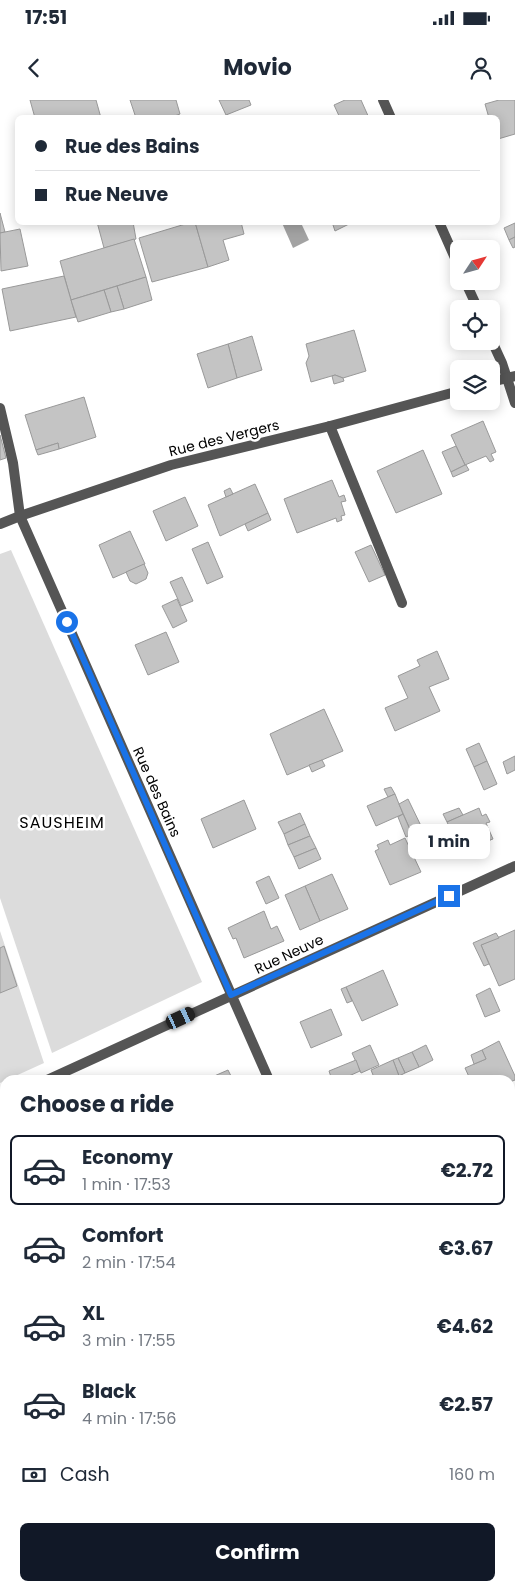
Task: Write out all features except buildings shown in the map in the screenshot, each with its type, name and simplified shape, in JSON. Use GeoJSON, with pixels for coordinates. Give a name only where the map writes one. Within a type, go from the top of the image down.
{"type":"FeatureCollection","features":[{"type":"Feature","properties":{"kind":"street"},"geometry":{"type":"LineString","coordinates":[[383,100],[390,115]]}},
{"type":"Feature","properties":{"kind":"street"},"geometry":{"type":"LineString","coordinates":[[440,225],[450,247]]}},
{"type":"Feature","properties":{"kind":"street"},"geometry":{"type":"LineString","coordinates":[[496,350],[511,377],[515,403]]}},
{"type":"Feature","properties":{"kind":"street","name":"Rue des Vergers"},"geometry":{"type":"LineString","coordinates":[[0,524],[171,465],[330,426],[450,393]]}},
{"type":"Feature","properties":{"kind":"street","name":"Rue des Bains"},"geometry":{"type":"LineString","coordinates":[[0,408],[13,463],[20,516],[267,1075]]}},
{"type":"Feature","properties":{"kind":"street"},"geometry":{"type":"LineString","coordinates":[[330,426],[402,603]]}},
{"type":"Feature","properties":{"kind":"street","name":"Rue Neuve"},"geometry":{"type":"LineString","coordinates":[[58,1075],[515,866]]}},
{"type":"Feature","properties":{"kind":"shaded area"},"geometry":{"type":"Polygon","coordinates":[[[283,225],[302,225],[309,240],[293,248],[283,225]]]}},
{"type":"Feature","properties":{"kind":"shaded area"},"geometry":{"type":"Polygon","coordinates":[[[11,550],[202,982],[52,1053],[0,898],[0,554],[11,550]]]}},
{"type":"Feature","properties":{"kind":"shaded area"},"geometry":{"type":"Polygon","coordinates":[[[0,931],[44,1063],[18,1075],[0,1075],[0,931]]]}},
{"type":"Feature","properties":{"kind":"district","name":"SAUSHEIM"},"geometry":{"type":"Point","coordinates":[62,822]}},
{"type":"Feature","properties":{"kind":"route"},"geometry":{"type":"LineString","coordinates":[[67,622],[231,995],[449,896]]}}]}
